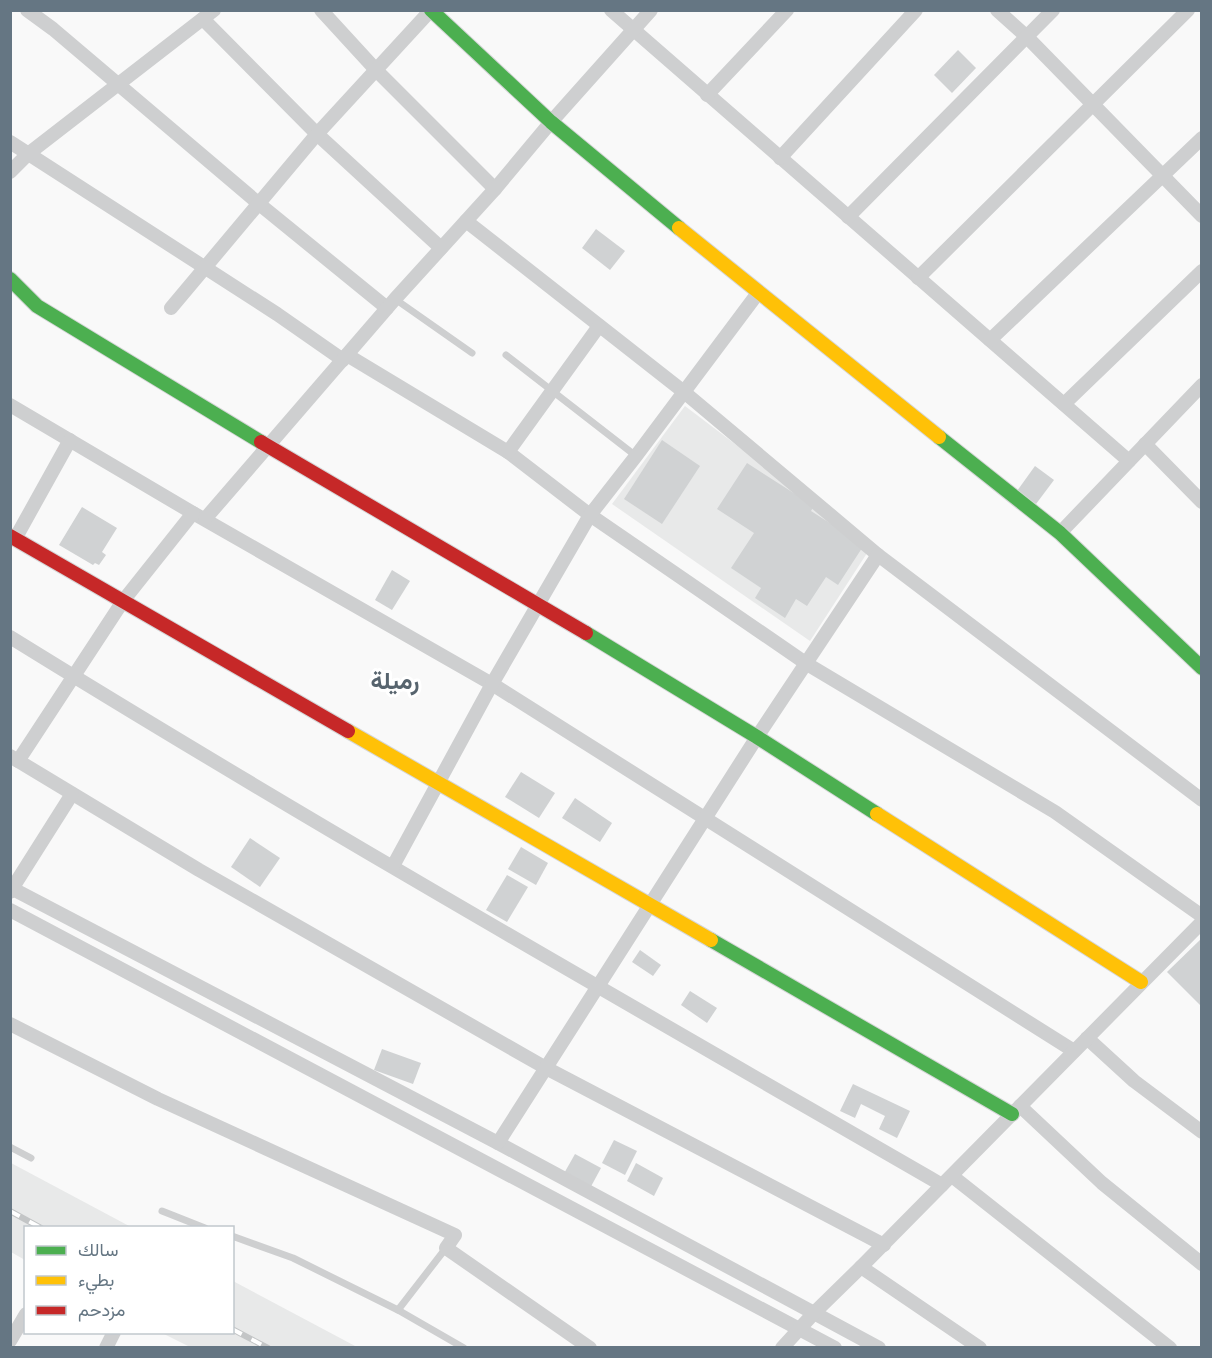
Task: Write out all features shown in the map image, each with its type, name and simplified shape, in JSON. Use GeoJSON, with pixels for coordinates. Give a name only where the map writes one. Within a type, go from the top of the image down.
{"type":"FeatureCollection","features":[{"type":"Feature","properties":{"kind":"street"},"geometry":{"type":"LineString","coordinates":[[27,10],[119,84],[258,203],[391,303]]}},
{"type":"Feature","properties":{"kind":"street"},"geometry":{"type":"LineString","coordinates":[[10,172],[28,154],[214,10]]}},
{"type":"Feature","properties":{"kind":"street"},"geometry":{"type":"LineString","coordinates":[[321,10],[376,70],[495,189]]}},
{"type":"Feature","properties":{"kind":"street"},"geometry":{"type":"LineString","coordinates":[[171,308],[317,134],[431,10],[551,122],[758,293],[1060,532],[1202,668]]}},
{"type":"Feature","properties":{"kind":"street"},"geometry":{"type":"LineString","coordinates":[[611,10],[1129,461]]}},
{"type":"Feature","properties":{"kind":"street"},"geometry":{"type":"LineString","coordinates":[[651,10],[267,446],[199,516],[123,601],[74,676],[14,758],[199,870],[546,1068],[884,1245]]}},
{"type":"Feature","properties":{"kind":"street"},"geometry":{"type":"LineString","coordinates":[[707,95],[787,10]]}},
{"type":"Feature","properties":{"kind":"street"},"geometry":{"type":"LineString","coordinates":[[780,158],[916,10]]}},
{"type":"Feature","properties":{"kind":"street"},"geometry":{"type":"LineString","coordinates":[[997,10],[1027,37],[1202,216]]}},
{"type":"Feature","properties":{"kind":"street"},"geometry":{"type":"LineString","coordinates":[[848,217],[1053,10]]}},
{"type":"Feature","properties":{"kind":"street"},"geometry":{"type":"LineString","coordinates":[[918,278],[1188,10]]}},
{"type":"Feature","properties":{"kind":"street"},"geometry":{"type":"LineString","coordinates":[[203,19],[317,134],[441,248]]}},
{"type":"Feature","properties":{"kind":"street"},"geometry":{"type":"LineString","coordinates":[[990,340],[1202,138]]}},
{"type":"Feature","properties":{"kind":"street"},"geometry":{"type":"LineString","coordinates":[[10,142],[345,358],[508,452],[590,515],[807,664],[1055,812],[1202,916]]}},
{"type":"Feature","properties":{"kind":"street"},"geometry":{"type":"LineString","coordinates":[[466,221],[684,392],[878,555],[1202,800]]}},
{"type":"Feature","properties":{"kind":"street"},"geometry":{"type":"LineString","coordinates":[[1064,404],[1202,271]]}},
{"type":"Feature","properties":{"kind":"street"},"geometry":{"type":"LineString","coordinates":[[10,279],[37,306],[267,446],[538,604],[757,737],[1142,982]]}},
{"type":"Feature","properties":{"kind":"street"},"geometry":{"type":"LineString","coordinates":[[393,866],[492,684],[590,515],[758,293]]}},
{"type":"Feature","properties":{"kind":"street"},"geometry":{"type":"LineString","coordinates":[[508,452],[599,326]]}},
{"type":"Feature","properties":{"kind":"street"},"geometry":{"type":"LineString","coordinates":[[1060,532],[1202,385]]}},
{"type":"Feature","properties":{"kind":"street"},"geometry":{"type":"LineString","coordinates":[[10,405],[492,684],[1074,1051]]}},
{"type":"Feature","properties":{"kind":"street"},"geometry":{"type":"LineString","coordinates":[[70,440],[13,538],[650,905],[1016,1110],[1202,1264]]}},
{"type":"Feature","properties":{"kind":"street"},"geometry":{"type":"LineString","coordinates":[[1145,444],[1199,494]]}},
{"type":"Feature","properties":{"kind":"street"},"geometry":{"type":"LineString","coordinates":[[498,1143],[757,737],[878,555]]}},
{"type":"Feature","properties":{"kind":"street"},"geometry":{"type":"LineString","coordinates":[[10,637],[598,987],[947,1180],[1170,1347]]}},
{"type":"Feature","properties":{"kind":"street"},"geometry":{"type":"LineString","coordinates":[[72,794],[12,891],[498,1143],[879,1347]]}},
{"type":"Feature","properties":{"kind":"street"},"geometry":{"type":"LineString","coordinates":[[10,910],[835,1347]]}},
{"type":"Feature","properties":{"kind":"street"},"geometry":{"type":"LineString","coordinates":[[782,1347],[1202,922]]}},
{"type":"Feature","properties":{"kind":"street"},"geometry":{"type":"LineString","coordinates":[[10,1024],[158,1099],[455,1235],[446,1248],[590,1347]]}},
{"type":"Feature","properties":{"kind":"street"},"geometry":{"type":"LineString","coordinates":[[1087,1038],[1134,1081],[1202,1132]]}},
{"type":"Feature","properties":{"kind":"street"},"geometry":{"type":"LineString","coordinates":[[861,1268],[980,1347]]}},
{"type":"Feature","properties":{"kind":"street"},"geometry":{"type":"LineString","coordinates":[[10,1341],[24,1317]]}},
{"type":"Feature","properties":{"kind":"lane"},"geometry":{"type":"LineString","coordinates":[[391,303],[472,352]]}},
{"type":"Feature","properties":{"kind":"lane"},"geometry":{"type":"LineString","coordinates":[[506,355],[636,456]]}},
{"type":"Feature","properties":{"kind":"lane"},"geometry":{"type":"LineString","coordinates":[[10,1147],[31,1158]]}},
{"type":"Feature","properties":{"kind":"lane"},"geometry":{"type":"LineString","coordinates":[[162,1210],[202,1226]]}},
{"type":"Feature","properties":{"kind":"lane"},"geometry":{"type":"LineString","coordinates":[[234,1237],[293,1258],[398,1310],[464,1347]]}},
{"type":"Feature","properties":{"kind":"lane"},"geometry":{"type":"LineString","coordinates":[[398,1310],[446,1248]]}},
{"type":"Feature","properties":{"kind":"shaded area"},"geometry":{"type":"Polygon","coordinates":[[[685,406],[871,547],[810,641],[612,504],[685,406]]]}},
{"type":"Feature","properties":{"kind":"shaded area"},"geometry":{"type":"Polygon","coordinates":[[[11,1163],[129,1226],[24,1226],[24,1259],[11,1252],[11,1163]]]}},
{"type":"Feature","properties":{"kind":"shaded area"},"geometry":{"type":"Polygon","coordinates":[[[234,1282],[357,1347],[190,1347],[164,1334],[234,1334],[234,1282]]]}},
{"type":"Feature","properties":{"kind":"building"},"geometry":{"type":"Polygon","coordinates":[[[958,50],[976,68],[952,93],[934,75],[958,50]]]}},
{"type":"Feature","properties":{"kind":"building"},"geometry":{"type":"Polygon","coordinates":[[[596,229],[625,251],[610,270],[582,248],[596,229]]]}},
{"type":"Feature","properties":{"kind":"building"},"geometry":{"type":"Polygon","coordinates":[[[662,440],[700,466],[662,524],[624,499],[662,440]]]}},
{"type":"Feature","properties":{"kind":"building"},"geometry":{"type":"Polygon","coordinates":[[[747,463],[814,506],[811,511],[864,545],[838,585],[826,577],[807,606],[796,599],[785,618],[755,598],[761,588],[731,568],[754,533],[717,509],[747,463]]]}},
{"type":"Feature","properties":{"kind":"building"},"geometry":{"type":"Polygon","coordinates":[[[1035,466],[1054,480],[1036,504],[1017,491],[1035,466]]]}},
{"type":"Feature","properties":{"kind":"building"},"geometry":{"type":"Polygon","coordinates":[[[82,507],[117,528],[102,552],[106,555],[99,565],[95,563],[93,565],[59,545],[82,507]]]}},
{"type":"Feature","properties":{"kind":"building"},"geometry":{"type":"Polygon","coordinates":[[[392,570],[410,581],[392,610],[375,600],[392,570]]]}},
{"type":"Feature","properties":{"kind":"building"},"geometry":{"type":"Polygon","coordinates":[[[521,772],[555,793],[539,818],[505,797],[521,772]]]}},
{"type":"Feature","properties":{"kind":"building"},"geometry":{"type":"Polygon","coordinates":[[[575,798],[612,823],[600,842],[562,818],[575,798]]]}},
{"type":"Feature","properties":{"kind":"building"},"geometry":{"type":"Polygon","coordinates":[[[250,838],[280,858],[260,887],[231,867],[250,838]]]}},
{"type":"Feature","properties":{"kind":"building"},"geometry":{"type":"Polygon","coordinates":[[[521,847],[548,863],[536,885],[508,869],[521,847]]]}},
{"type":"Feature","properties":{"kind":"building"},"geometry":{"type":"Polygon","coordinates":[[[507,875],[528,887],[507,922],[486,910],[507,875]]]}},
{"type":"Feature","properties":{"kind":"building"},"geometry":{"type":"Polygon","coordinates":[[[1202,938],[1202,1007],[1167,972],[1202,938]]]}},
{"type":"Feature","properties":{"kind":"building"},"geometry":{"type":"Polygon","coordinates":[[[640,950],[661,965],[653,976],[632,962],[640,950]]]}},
{"type":"Feature","properties":{"kind":"building"},"geometry":{"type":"Polygon","coordinates":[[[690,991],[717,1008],[707,1023],[681,1005],[690,991]]]}},
{"type":"Feature","properties":{"kind":"building"},"geometry":{"type":"Polygon","coordinates":[[[382,1049],[421,1063],[413,1084],[374,1070],[382,1049]]]}},
{"type":"Feature","properties":{"kind":"building"},"geometry":{"type":"Polygon","coordinates":[[[853,1084],[910,1111],[897,1138],[879,1129],[885,1116],[861,1104],[855,1118],[840,1111],[853,1084]]]}},
{"type":"Feature","properties":{"kind":"building"},"geometry":{"type":"Polygon","coordinates":[[[614,1140],[637,1151],[625,1175],[602,1163],[614,1140]]]}},
{"type":"Feature","properties":{"kind":"building"},"geometry":{"type":"Polygon","coordinates":[[[575,1154],[601,1168],[588,1192],[562,1177],[575,1154]]]}},
{"type":"Feature","properties":{"kind":"building"},"geometry":{"type":"Polygon","coordinates":[[[636,1163],[663,1178],[654,1196],[627,1181],[636,1163]]]}},
{"type":"Feature","properties":{"kind":"railway"},"geometry":{"type":"LineString","coordinates":[[10,1211],[37,1226]]}},
{"type":"Feature","properties":{"kind":"railway"},"geometry":{"type":"LineString","coordinates":[[234,1330],[268,1348]]}},
{"type":"Feature","properties":{"kind":"traffic: fast"},"geometry":{"type":"LineString","coordinates":[[431,10],[551,122],[679,228]]}},
{"type":"Feature","properties":{"kind":"traffic: fast"},"geometry":{"type":"LineString","coordinates":[[10,279],[37,306],[261,442]]}},
{"type":"Feature","properties":{"kind":"traffic: fast"},"geometry":{"type":"LineString","coordinates":[[939,437],[1060,533],[1202,668]]}},
{"type":"Feature","properties":{"kind":"traffic: fast"},"geometry":{"type":"LineString","coordinates":[[586,633],[757,737],[877,814]]}},
{"type":"Feature","properties":{"kind":"traffic: fast"},"geometry":{"type":"LineString","coordinates":[[711,940],[1012,1114]]}},
{"type":"Feature","properties":{"kind":"traffic: slow"},"geometry":{"type":"LineString","coordinates":[[679,228],[939,437]]}},
{"type":"Feature","properties":{"kind":"traffic: slow"},"geometry":{"type":"LineString","coordinates":[[348,731],[711,940]]}},
{"type":"Feature","properties":{"kind":"traffic: slow"},"geometry":{"type":"LineString","coordinates":[[877,814],[1141,982]]}},
{"type":"Feature","properties":{"kind":"traffic: jam"},"geometry":{"type":"LineString","coordinates":[[261,442],[586,633]]}},
{"type":"Feature","properties":{"kind":"traffic: jam"},"geometry":{"type":"LineString","coordinates":[[10,536],[348,731]]}},
{"type":"Feature","properties":{"kind":"district","name":"رميلة"},"geometry":{"type":"Point","coordinates":[395,680]}}]}
